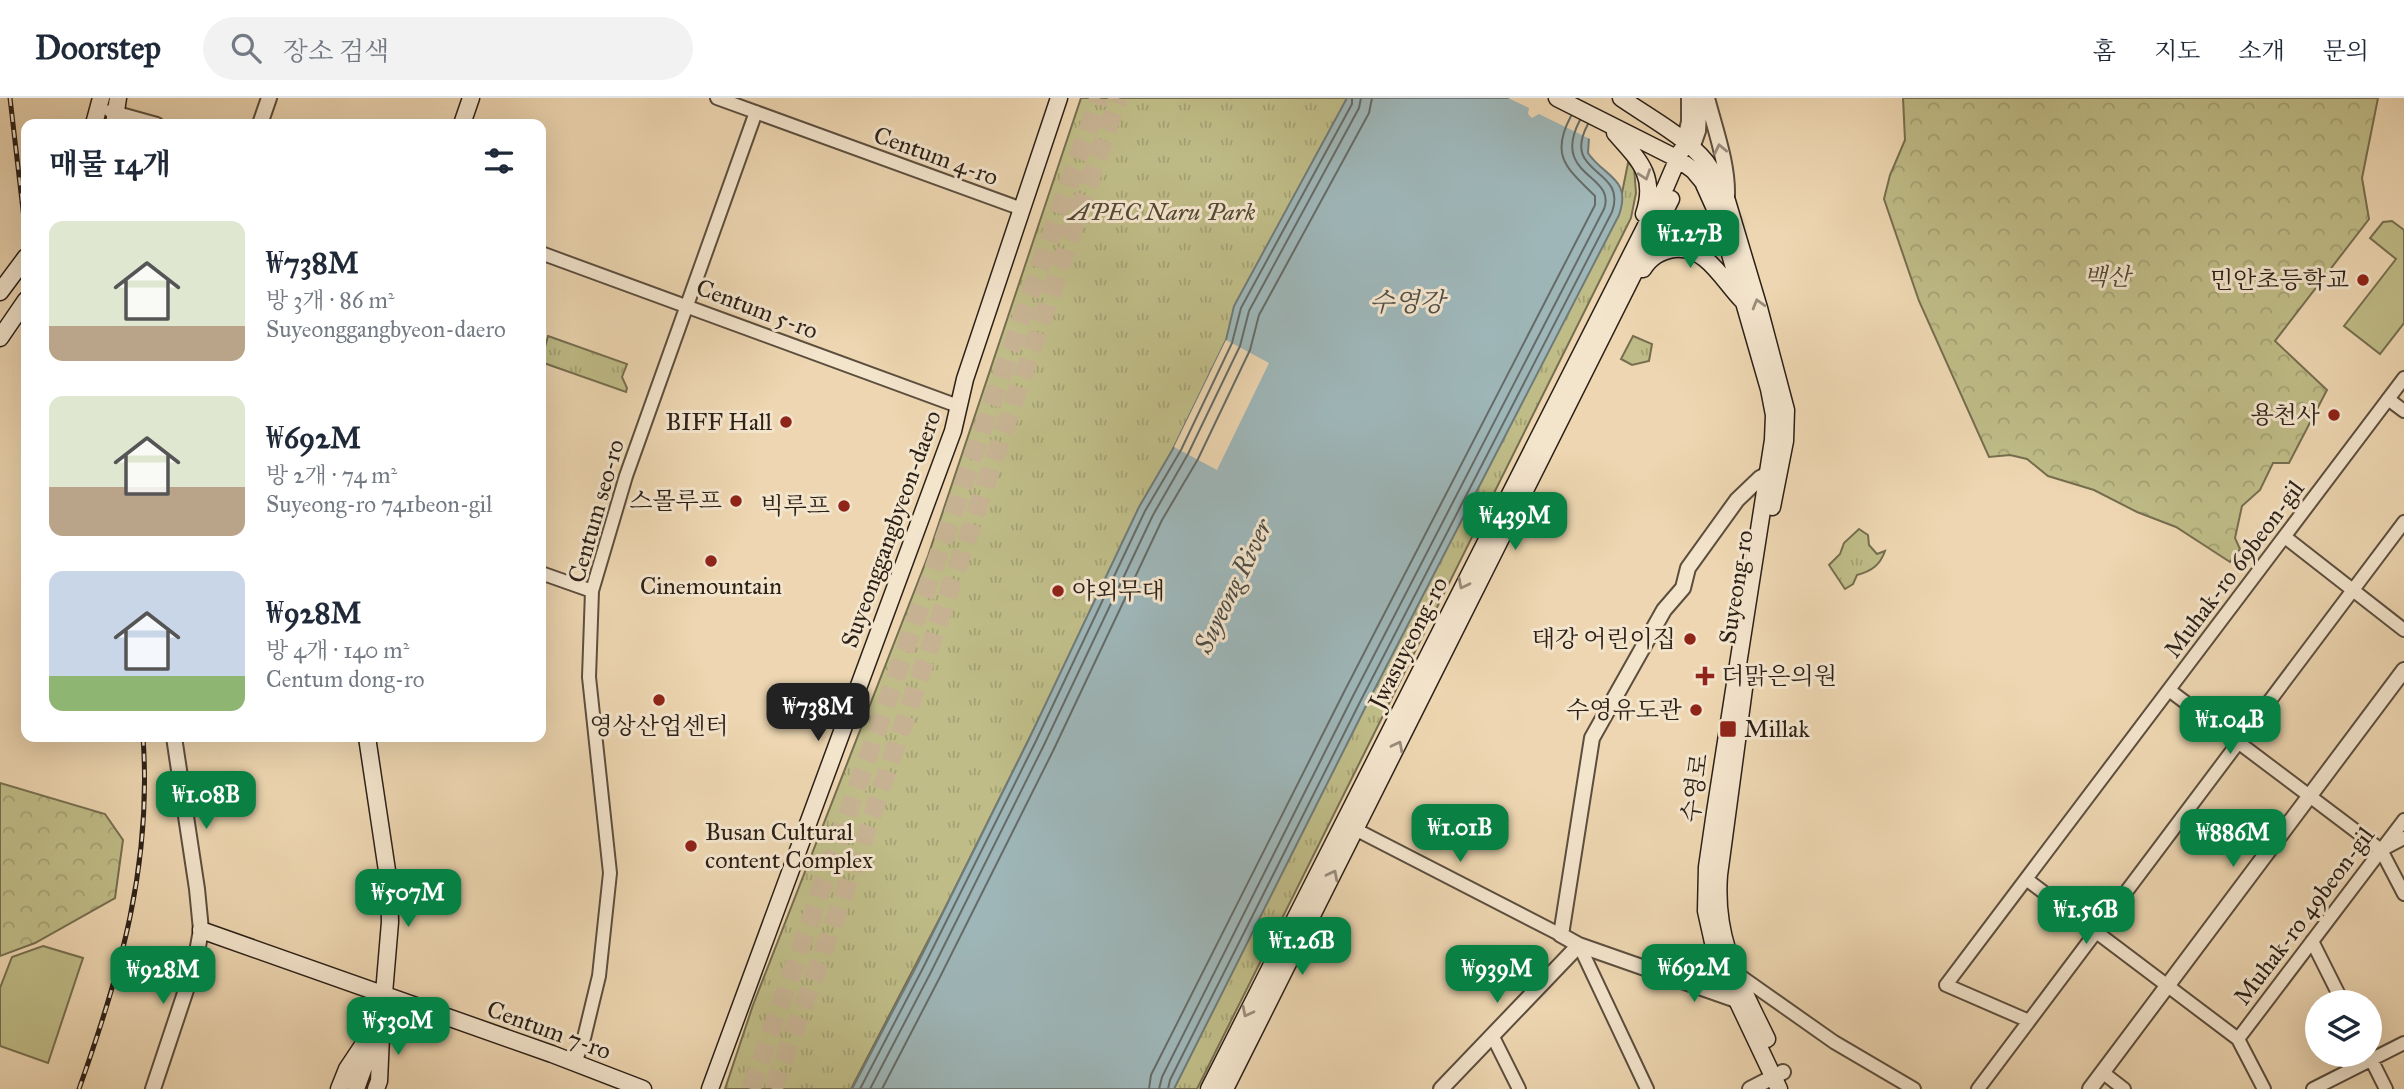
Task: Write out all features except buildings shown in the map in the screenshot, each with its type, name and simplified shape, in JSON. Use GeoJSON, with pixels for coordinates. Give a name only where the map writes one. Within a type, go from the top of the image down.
{"type":"FeatureCollection","features":[{"type":"Feature","properties":{"kind":"main road"},"geometry":{"type":"LineString","coordinates":[[464,119],[471,98]]}},
{"type":"Feature","properties":{"kind":"main road","name":"Suyeonggangbyeon-daero"},"geometry":{"type":"LineString","coordinates":[[710,1089],[953,431],[965,379],[1059,98]]}},
{"type":"Feature","properties":{"kind":"main road"},"geometry":{"type":"LineString","coordinates":[[1557,98],[1682,162],[1700,177],[1710,195],[1728,247],[1773,406],[1775,470]]}},
{"type":"Feature","properties":{"kind":"main road","name":"Suyeong-ro"},"geometry":{"type":"LineString","coordinates":[[1621,98],[1688,145],[1705,161],[1720,184],[1738,233],[1782,389],[1787,428],[1775,470],[1719,875],[1718,918],[1722,954],[1736,973],[1779,1079],[1791,1089]]}},
{"type":"Feature","properties":{"kind":"main road"},"geometry":{"type":"LineString","coordinates":[[1627,98],[1645,98]]}},
{"type":"Feature","properties":{"kind":"main road"},"geometry":{"type":"LineString","coordinates":[[1607,123],[1634,153],[1649,183],[1638,239]]}},
{"type":"Feature","properties":{"kind":"main road","name":"Jwasuyeong-ro"},"geometry":{"type":"LineString","coordinates":[[1209,1089],[1349,826],[1631,280],[1673,194],[1688,145]]}},
{"type":"Feature","properties":{"kind":"main road","name":"Jwasuyeong-ro"},"geometry":{"type":"LineString","coordinates":[[1225,1089],[1349,826],[1638,239],[1682,162]]}},
{"type":"Feature","properties":{"kind":"main road"},"geometry":{"type":"LineString","coordinates":[[1631,280],[1640,273],[1651,257],[1682,248],[1700,254],[1743,302]]}},
{"type":"Feature","properties":{"kind":"main road"},"geometry":{"type":"LineString","coordinates":[[0,292],[21,264]]}},
{"type":"Feature","properties":{"kind":"main road"},"geometry":{"type":"LineString","coordinates":[[0,338],[21,307]]}},
{"type":"Feature","properties":{"kind":"main road"},"geometry":{"type":"LineString","coordinates":[[368,742],[389,884],[390,922],[379,1081],[376,1089]]}},
{"type":"Feature","properties":{"kind":"main road","name":"Centum 7-ro"},"geometry":{"type":"LineString","coordinates":[[201,930],[643,1089]]}},
{"type":"Feature","properties":{"kind":"main road"},"geometry":{"type":"LineString","coordinates":[[1722,954],[1735,1000],[1779,1079]]}},
{"type":"Feature","properties":{"kind":"main road"},"geometry":{"type":"LineString","coordinates":[[339,1089],[347,1069],[382,1017]]}},
{"type":"Feature","properties":{"kind":"main road"},"geometry":{"type":"LineString","coordinates":[[356,1089],[382,1017]]}},
{"type":"Feature","properties":{"kind":"street"},"geometry":{"type":"LineString","coordinates":[[262,119],[269,98]]}},
{"type":"Feature","properties":{"kind":"street","name":"Centum 4-ro"},"geometry":{"type":"LineString","coordinates":[[717,98],[1022,209]]}},
{"type":"Feature","properties":{"kind":"street"},"geometry":{"type":"LineString","coordinates":[[1688,145],[1689,98]]}},
{"type":"Feature","properties":{"kind":"street"},"geometry":{"type":"LineString","coordinates":[[1688,145],[1698,131],[1700,98]]}},
{"type":"Feature","properties":{"kind":"street"},"geometry":{"type":"LineString","coordinates":[[1707,98],[1720,146],[1727,201]]}},
{"type":"Feature","properties":{"kind":"street"},"geometry":{"type":"LineString","coordinates":[[98,110],[116,111],[141,119]]}},
{"type":"Feature","properties":{"kind":"street","name":"Centum seo-ro"},"geometry":{"type":"LineString","coordinates":[[575,1063],[599,976],[610,873],[589,677],[592,591],[626,476],[756,112]]}},
{"type":"Feature","properties":{"kind":"street","name":"Centum 5-ro"},"geometry":{"type":"LineString","coordinates":[[546,255],[958,406]]}},
{"type":"Feature","properties":{"kind":"street","name":"Muhak-ro 69beon-gil"},"geometry":{"type":"LineString","coordinates":[[2029,1021],[1946,985],[2404,378]]}},
{"type":"Feature","properties":{"kind":"street"},"geometry":{"type":"LineString","coordinates":[[2388,399],[2404,411]]}},
{"type":"Feature","properties":{"kind":"street"},"geometry":{"type":"LineString","coordinates":[[1561,935],[1592,738],[1664,610],[1682,587],[1688,568],[1737,500],[1749,487],[1775,470]]}},
{"type":"Feature","properties":{"kind":"street"},"geometry":{"type":"LineString","coordinates":[[1978,1089],[2404,522]]}},
{"type":"Feature","properties":{"kind":"street"},"geometry":{"type":"LineString","coordinates":[[2285,537],[2404,630]]}},
{"type":"Feature","properties":{"kind":"street"},"geometry":{"type":"LineString","coordinates":[[546,575],[592,591]]}},
{"type":"Feature","properties":{"kind":"street"},"geometry":{"type":"LineString","coordinates":[[2090,1089],[2404,670]]}},
{"type":"Feature","properties":{"kind":"street"},"geometry":{"type":"LineString","coordinates":[[2169,690],[2381,850],[2404,894]]}},
{"type":"Feature","properties":{"kind":"street"},"geometry":{"type":"LineString","coordinates":[[153,1089],[195,963],[201,930],[175,742]]}},
{"type":"Feature","properties":{"kind":"street","name":"Muhak-ro 49beon-gil"},"geometry":{"type":"LineString","coordinates":[[2238,1039],[2404,820]]}},
{"type":"Feature","properties":{"kind":"street"},"geometry":{"type":"LineString","coordinates":[[1349,826],[1579,945],[1735,1000]]}},
{"type":"Feature","properties":{"kind":"street"},"geometry":{"type":"LineString","coordinates":[[2381,850],[2404,838]]}},
{"type":"Feature","properties":{"kind":"street"},"geometry":{"type":"LineString","coordinates":[[2026,879],[2238,1039],[2263,1089]]}},
{"type":"Feature","properties":{"kind":"street"},"geometry":{"type":"LineString","coordinates":[[2312,941],[2336,990]]}},
{"type":"Feature","properties":{"kind":"street"},"geometry":{"type":"LineString","coordinates":[[1441,1089],[1579,945]]}},
{"type":"Feature","properties":{"kind":"street"},"geometry":{"type":"LineString","coordinates":[[1579,945],[1647,1089]]}},
{"type":"Feature","properties":{"kind":"street"},"geometry":{"type":"LineString","coordinates":[[1663,975],[1722,954]]}},
{"type":"Feature","properties":{"kind":"street"},"geometry":{"type":"LineString","coordinates":[[1736,973],[1834,1042],[1914,1089]]}},
{"type":"Feature","properties":{"kind":"street"},"geometry":{"type":"LineString","coordinates":[[1492,1035],[1519,1089]]}},
{"type":"Feature","properties":{"kind":"street"},"geometry":{"type":"LineString","coordinates":[[2382,1052],[2404,1042]]}},
{"type":"Feature","properties":{"kind":"street"},"geometry":{"type":"LineString","coordinates":[[2313,1089],[2352,1067]]}},
{"type":"Feature","properties":{"kind":"street"},"geometry":{"type":"LineString","coordinates":[[2375,1067],[2386,1089]]}},
{"type":"Feature","properties":{"kind":"street"},"geometry":{"type":"LineString","coordinates":[[2102,1072],[2124,1089]]}},
{"type":"Feature","properties":{"kind":"street"},"geometry":{"type":"LineString","coordinates":[[1750,1089],[1779,1079]]}},
{"type":"Feature","properties":{"kind":"green space","name":"APEC Naru Park"},"geometry":{"type":"Polygon","coordinates":[[[1081,98],[1348,98],[943,912],[851,1089],[725,1089],[753,1005],[928,556],[1081,98]]]}},
{"type":"Feature","properties":{"kind":"green space","name":"백산"},"geometry":{"type":"Polygon","coordinates":[[[1903,98],[2378,98],[2362,178],[2369,219],[2275,341],[2327,390],[2289,463],[2273,463],[2260,490],[2242,506],[2235,538],[2240,549],[2230,562],[2176,527],[2137,512],[2094,490],[2048,476],[2027,459],[2010,455],[1989,457],[1919,301],[1884,199],[1890,175],[1905,140],[1903,98]]]}},
{"type":"Feature","properties":{"kind":"green space"},"geometry":{"type":"Polygon","coordinates":[[[1628,163],[1634,167],[1636,193],[1631,218],[1197,1089],[1165,1089],[1620,203],[1628,163]]]}},
{"type":"Feature","properties":{"kind":"green space"},"geometry":{"type":"Polygon","coordinates":[[[2392,221],[2404,230],[2404,323],[2380,354],[2344,326],[2396,259],[2370,238],[2383,222],[2392,221]]]}},
{"type":"Feature","properties":{"kind":"green space"},"geometry":{"type":"Polygon","coordinates":[[[548,336],[627,364],[622,377],[626,392],[546,364],[548,336]]]}},
{"type":"Feature","properties":{"kind":"green space"},"geometry":{"type":"Polygon","coordinates":[[[1633,336],[1652,344],[1649,361],[1632,365],[1621,359],[1633,336]]]}},
{"type":"Feature","properties":{"kind":"green space"},"geometry":{"type":"Polygon","coordinates":[[[1859,529],[1868,535],[1869,545],[1877,554],[1885,551],[1875,567],[1857,575],[1853,584],[1845,589],[1829,565],[1840,554],[1844,543],[1859,529]]]}},
{"type":"Feature","properties":{"kind":"green space"},"geometry":{"type":"Polygon","coordinates":[[[0,783],[105,814],[123,840],[115,898],[35,943],[0,956],[0,783]]]}},
{"type":"Feature","properties":{"kind":"green space"},"geometry":{"type":"Polygon","coordinates":[[[43,946],[83,958],[48,1063],[0,1046],[0,988],[12,957],[43,946]]]}},
{"type":"Feature","properties":{"kind":"water","name":"수영강"},"geometry":{"type":"Polygon","coordinates":[[[1347,98],[1610,98],[1589,137],[1588,153],[1619,185],[1622,203],[1619,215],[1367,704],[1174,1089],[852,1089],[1029,739],[1139,507],[1174,447],[1226,340],[1234,306],[1347,98]]]}},
{"type":"Feature","properties":{"kind":"pier"},"geometry":{"type":"Polygon","coordinates":[[[1508,98],[1613,98],[1592,140],[1539,114],[1532,118],[1528,114],[1529,108],[1508,98]]]}},
{"type":"Feature","properties":{"kind":"pier"},"geometry":{"type":"Polygon","coordinates":[[[1226,340],[1269,363],[1217,470],[1174,447],[1226,340]]]}},
{"type":"Feature","properties":{"kind":"tunnel"},"geometry":{"type":"LineString","coordinates":[[751,1089],[1099,98]]}},
{"type":"Feature","properties":{"kind":"tunnel"},"geometry":{"type":"LineString","coordinates":[[773,1089],[864,839],[1118,98]]}},
{"type":"Feature","properties":{"kind":"railway"},"geometry":{"type":"LineString","coordinates":[[10,98],[21,193]]}},
{"type":"Feature","properties":{"kind":"railway"},"geometry":{"type":"LineString","coordinates":[[79,1089],[120,959],[138,873],[145,784],[143,742]]}},
{"type":"Feature","properties":{"kind":"place","name":"민안초등학교"},"geometry":{"type":"Point","coordinates":[2363,280]}},
{"type":"Feature","properties":{"kind":"place","name":"용천사"},"geometry":{"type":"Point","coordinates":[2334,415]}},
{"type":"Feature","properties":{"kind":"place","name":"BIFF Hall"},"geometry":{"type":"Point","coordinates":[786,422]}},
{"type":"Feature","properties":{"kind":"place","name":"스몰루프"},"geometry":{"type":"Point","coordinates":[736,501]}},
{"type":"Feature","properties":{"kind":"place","name":"빅루프"},"geometry":{"type":"Point","coordinates":[844,506]}},
{"type":"Feature","properties":{"kind":"place","name":"Cinemountain"},"geometry":{"type":"Point","coordinates":[711,561]}},
{"type":"Feature","properties":{"kind":"place","name":"야외무대"},"geometry":{"type":"Point","coordinates":[1058,591]}},
{"type":"Feature","properties":{"kind":"place","name":"태강 어린이집"},"geometry":{"type":"Point","coordinates":[1690,639]}},
{"type":"Feature","properties":{"kind":"place","name":"더맑은의원"},"geometry":{"type":"Point","coordinates":[1705,676]}},
{"type":"Feature","properties":{"kind":"place","name":"영상산업센터"},"geometry":{"type":"Point","coordinates":[659,700]}},
{"type":"Feature","properties":{"kind":"place","name":"수영유도관"},"geometry":{"type":"Point","coordinates":[1696,710]}},
{"type":"Feature","properties":{"kind":"place","name":"Millak"},"geometry":{"type":"Point","coordinates":[1728,729]}},
{"type":"Feature","properties":{"kind":"place","name":"Busan Cultural content Complex"},"geometry":{"type":"Point","coordinates":[691,846]}},
{"type":"Feature","properties":{"kind":"water label","name":"Suyeong River"},"geometry":{"type":"Point","coordinates":[1233,586]}}]}
